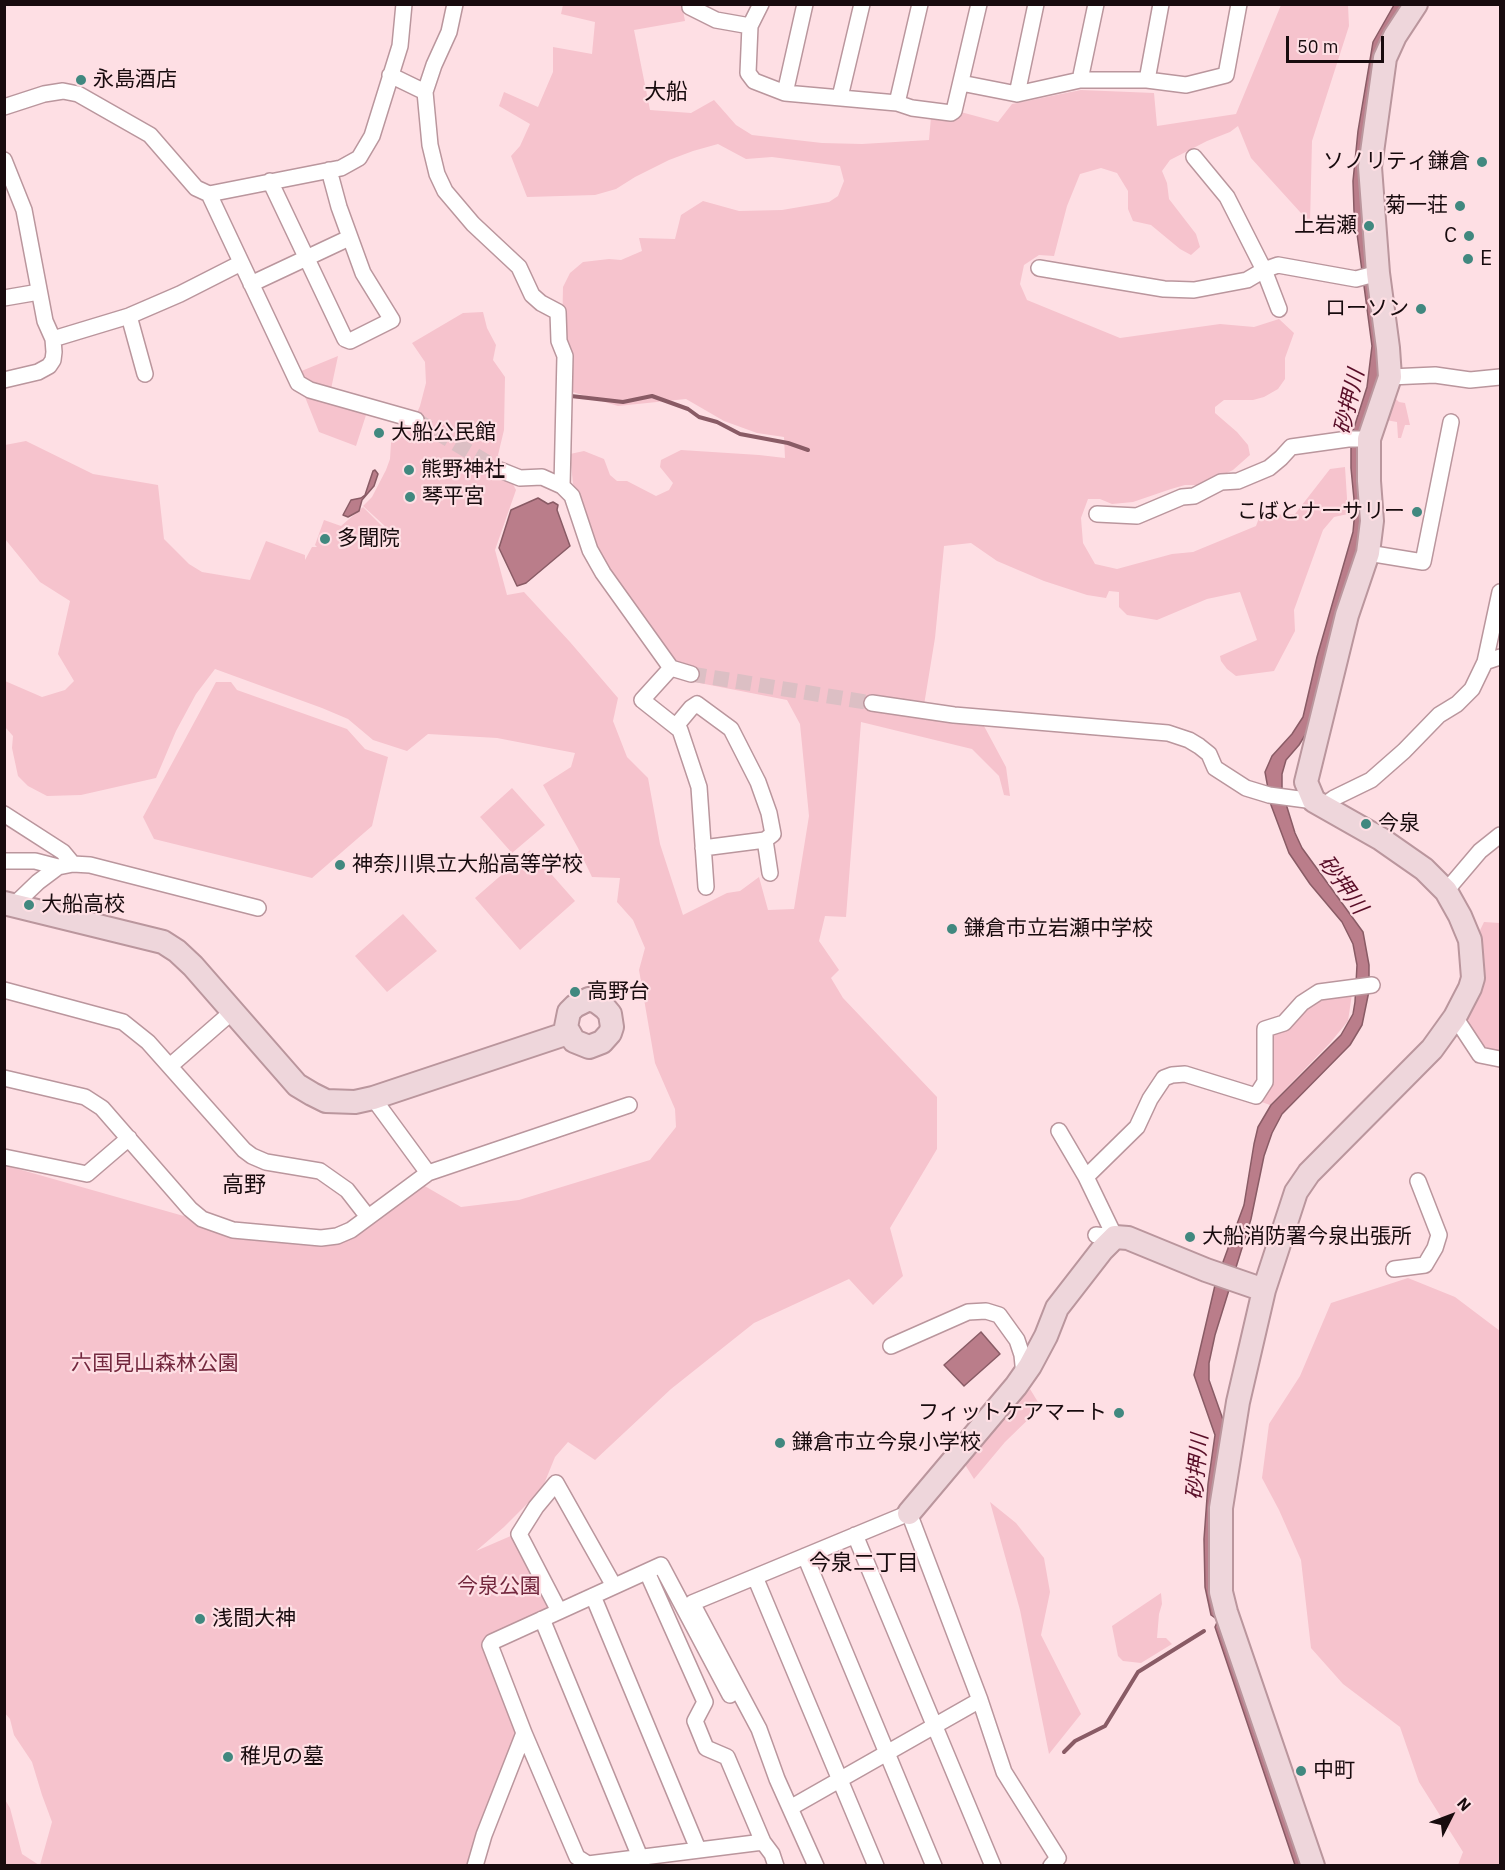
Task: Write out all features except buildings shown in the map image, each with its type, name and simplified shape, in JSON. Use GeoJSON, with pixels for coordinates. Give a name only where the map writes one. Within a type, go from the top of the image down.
{"type":"FeatureCollection","features":[{"type":"Feature","properties":{"kind":"street"},"geometry":{"type":"LineString","coordinates":[[5,105],[44,94],[63,92],[78,94],[150,135],[196,188],[208,194],[329,170],[350,164],[367,148],[400,46],[404,4]]}},
{"type":"Feature","properties":{"kind":"street"},"geometry":{"type":"LineString","coordinates":[[455,4],[449,33],[434,65],[425,92],[430,145],[437,174],[445,191],[473,224],[519,267],[532,295],[558,312],[559,341],[565,356],[562,486]]}},
{"type":"Feature","properties":{"kind":"street"},"geometry":{"type":"LineString","coordinates":[[690,4],[690,7],[716,20],[750,26]]}},
{"type":"Feature","properties":{"kind":"street"},"geometry":{"type":"LineString","coordinates":[[760,4],[750,26],[748,73],[754,81],[784,93],[897,103],[912,108],[951,113],[954,111],[979,4]]}},
{"type":"Feature","properties":{"kind":"street"},"geometry":{"type":"LineString","coordinates":[[784,93],[805,4]]}},
{"type":"Feature","properties":{"kind":"street"},"geometry":{"type":"LineString","coordinates":[[840,97],[862,4]]}},
{"type":"Feature","properties":{"kind":"street"},"geometry":{"type":"LineString","coordinates":[[897,103],[920,4]]}},
{"type":"Feature","properties":{"kind":"street"},"geometry":{"type":"LineString","coordinates":[[1017,94],[1036,4]]}},
{"type":"Feature","properties":{"kind":"street"},"geometry":{"type":"LineString","coordinates":[[1080,80],[1096,4]]}},
{"type":"Feature","properties":{"kind":"street"},"geometry":{"type":"LineString","coordinates":[[1147,80],[1161,4]]}},
{"type":"Feature","properties":{"kind":"street"},"geometry":{"type":"LineString","coordinates":[[961,82],[1017,94],[1080,80],[1147,80],[1186,85],[1226,75],[1239,4]]}},
{"type":"Feature","properties":{"kind":"street"},"geometry":{"type":"LineString","coordinates":[[1318,804],[1306,782],[1347,615],[1368,553],[1372,521],[1369,481],[1361,439],[1390,377],[1388,348],[1370,275],[1370,167],[1385,58],[1395,36],[1416,4]]}},
{"type":"Feature","properties":{"kind":"street"},"geometry":{"type":"LineString","coordinates":[[390,75],[425,92]]}},
{"type":"Feature","properties":{"kind":"street"},"geometry":{"type":"LineString","coordinates":[[1194,157],[1227,197],[1264,270],[1279,309]]}},
{"type":"Feature","properties":{"kind":"street"},"geometry":{"type":"LineString","coordinates":[[4,160],[24,210],[45,321],[53,339],[53,360],[49,366],[38,372],[4,380]]}},
{"type":"Feature","properties":{"kind":"street"},"geometry":{"type":"LineString","coordinates":[[270,182],[345,339],[350,341],[392,320],[363,273],[349,238],[329,170]]}},
{"type":"Feature","properties":{"kind":"street"},"geometry":{"type":"LineString","coordinates":[[208,194],[298,383],[310,390],[416,420]]}},
{"type":"Feature","properties":{"kind":"street"},"geometry":{"type":"LineString","coordinates":[[251,284],[349,238]]}},
{"type":"Feature","properties":{"kind":"street"},"geometry":{"type":"LineString","coordinates":[[53,339],[129,316],[180,294],[241,263]]}},
{"type":"Feature","properties":{"kind":"street"},"geometry":{"type":"LineString","coordinates":[[1039,268],[1164,289],[1194,290],[1247,280],[1278,265],[1370,275]]}},
{"type":"Feature","properties":{"kind":"street"},"geometry":{"type":"LineString","coordinates":[[4,298],[39,292]]}},
{"type":"Feature","properties":{"kind":"street"},"geometry":{"type":"LineString","coordinates":[[129,316],[145,374]]}},
{"type":"Feature","properties":{"kind":"street"},"geometry":{"type":"LineString","coordinates":[[1390,377],[1435,375],[1470,380],[1500,377]]}},
{"type":"Feature","properties":{"kind":"street"},"geometry":{"type":"LineString","coordinates":[[1368,553],[1423,562],[1451,422]]}},
{"type":"Feature","properties":{"kind":"street"},"geometry":{"type":"LineString","coordinates":[[1097,514],[1137,516],[1182,497],[1194,496],[1221,482],[1238,481],[1269,468],[1290,447],[1361,439]]}},
{"type":"Feature","properties":{"kind":"street"},"geometry":{"type":"LineString","coordinates":[[500,470],[520,478],[542,477],[562,486],[572,496],[590,550],[603,573],[671,668],[691,674]]}},
{"type":"Feature","properties":{"kind":"street"},"geometry":{"type":"LineString","coordinates":[[1318,804],[1371,780],[1404,751],[1439,715],[1457,704],[1472,689],[1485,662],[1500,591]]}},
{"type":"Feature","properties":{"kind":"street"},"geometry":{"type":"LineString","coordinates":[[1485,662],[1500,657]]}},
{"type":"Feature","properties":{"kind":"street"},"geometry":{"type":"LineString","coordinates":[[671,668],[642,700],[680,730],[699,787],[706,887]]}},
{"type":"Feature","properties":{"kind":"street"},"geometry":{"type":"LineString","coordinates":[[872,703],[954,715],[1167,734],[1189,740],[1209,754],[1215,768],[1246,789],[1318,804],[1424,869],[1446,891],[1470,940],[1473,978],[1455,1017],[1432,1049],[1309,1173],[1296,1192],[1264,1290],[1238,1402],[1221,1508],[1221,1592],[1241,1658],[1313,1866]]}},
{"type":"Feature","properties":{"kind":"street"},"geometry":{"type":"LineString","coordinates":[[676,726],[691,708],[698,704],[731,729],[758,782],[769,813],[773,834],[765,840],[703,848]]}},
{"type":"Feature","properties":{"kind":"street"},"geometry":{"type":"LineString","coordinates":[[4,814],[63,852],[65,866]]}},
{"type":"Feature","properties":{"kind":"street"},"geometry":{"type":"LineString","coordinates":[[1446,891],[1480,851],[1500,835]]}},
{"type":"Feature","properties":{"kind":"street"},"geometry":{"type":"LineString","coordinates":[[765,840],[770,873]]}},
{"type":"Feature","properties":{"kind":"street"},"geometry":{"type":"LineString","coordinates":[[4,861],[35,861],[65,866],[90,865],[258,908]]}},
{"type":"Feature","properties":{"kind":"street"},"geometry":{"type":"LineString","coordinates":[[9,904],[38,882],[65,866]]}},
{"type":"Feature","properties":{"kind":"street"},"geometry":{"type":"LineString","coordinates":[[9,904],[163,942],[194,966],[297,1085],[326,1101],[340,1102],[373,1098],[568,1033]]}},
{"type":"Feature","properties":{"kind":"street"},"geometry":{"type":"LineString","coordinates":[[1086,1177],[1137,1127],[1150,1098],[1164,1078],[1185,1074],[1256,1096],[1265,1082],[1265,1029],[1284,1023],[1302,1003],[1320,992],[1372,985]]}},
{"type":"Feature","properties":{"kind":"street"},"geometry":{"type":"LineString","coordinates":[[4,990],[123,1022],[148,1041],[235,1142],[252,1156],[266,1162],[321,1171],[347,1190],[368,1217]]}},
{"type":"Feature","properties":{"kind":"street"},"geometry":{"type":"LineString","coordinates":[[170,1066],[232,1011]]}},
{"type":"Feature","properties":{"kind":"street"},"geometry":{"type":"LineString","coordinates":[[1455,1017],[1480,1055],[1500,1059]]}},
{"type":"Feature","properties":{"kind":"street"},"geometry":{"type":"LineString","coordinates":[[4,1078],[85,1097],[102,1108],[190,1209],[202,1219],[233,1230],[321,1238],[337,1236],[351,1230],[428,1173],[628,1105]]}},
{"type":"Feature","properties":{"kind":"street"},"geometry":{"type":"LineString","coordinates":[[373,1098],[428,1173]]}},
{"type":"Feature","properties":{"kind":"street"},"geometry":{"type":"LineString","coordinates":[[816,1866],[777,1779],[759,1729],[693,1603],[909,1513],[1024,1376],[1046,1336],[1057,1308],[1102,1250],[1105,1236],[1086,1177],[1059,1131]]}},
{"type":"Feature","properties":{"kind":"street"},"geometry":{"type":"LineString","coordinates":[[4,1157],[87,1174],[129,1138]]}},
{"type":"Feature","properties":{"kind":"street"},"geometry":{"type":"LineString","coordinates":[[1394,1269],[1425,1265],[1436,1248],[1439,1235],[1418,1181]]}},
{"type":"Feature","properties":{"kind":"street"},"geometry":{"type":"LineString","coordinates":[[1105,1236],[1128,1238],[1264,1290]]}},
{"type":"Feature","properties":{"kind":"street"},"geometry":{"type":"LineString","coordinates":[[891,1346],[968,1312],[986,1311],[999,1315],[1017,1340],[1022,1355],[1024,1376]]}},
{"type":"Feature","properties":{"kind":"street"},"geometry":{"type":"LineString","coordinates":[[559,1611],[519,1534],[536,1507],[556,1483],[614,1586]]}},
{"type":"Feature","properties":{"kind":"street"},"geometry":{"type":"LineString","coordinates":[[909,1513],[980,1700],[1004,1772],[1058,1858],[1051,1866]]}},
{"type":"Feature","properties":{"kind":"street"},"geometry":{"type":"LineString","coordinates":[[855,1535],[993,1866]]}},
{"type":"Feature","properties":{"kind":"street"},"geometry":{"type":"LineString","coordinates":[[805,1556],[934,1866]]}},
{"type":"Feature","properties":{"kind":"street"},"geometry":{"type":"LineString","coordinates":[[763,1842],[588,1864],[577,1857],[490,1645],[492,1642],[660,1565],[777,1779]]}},
{"type":"Feature","properties":{"kind":"street"},"geometry":{"type":"LineString","coordinates":[[647,1572],[705,1702],[695,1721],[705,1748],[727,1757],[763,1842],[772,1854],[776,1866]]}},
{"type":"Feature","properties":{"kind":"street"},"geometry":{"type":"LineString","coordinates":[[755,1577],[876,1866]]}},
{"type":"Feature","properties":{"kind":"street"},"geometry":{"type":"LineString","coordinates":[[593,1596],[698,1849]]}},
{"type":"Feature","properties":{"kind":"street"},"geometry":{"type":"LineString","coordinates":[[542,1619],[640,1857]]}},
{"type":"Feature","properties":{"kind":"street"},"geometry":{"type":"LineString","coordinates":[[790,1808],[980,1700]]}},
{"type":"Feature","properties":{"kind":"street"},"geometry":{"type":"LineString","coordinates":[[475,1866],[484,1835],[525,1732]]}},
{"type":"Feature","properties":{"kind":"green space"},"geometry":{"type":"Polygon","coordinates":[[[563,5],[682,5],[685,21],[634,30],[650,110],[691,113],[714,100],[736,125],[752,135],[822,143],[862,144],[929,140],[931,117],[957,111],[998,122],[1012,104],[1081,90],[1154,93],[1157,126],[1236,114],[1281,5],[1348,5],[1349,26],[1312,141],[1310,223],[1251,158],[1238,126],[1170,160],[1162,171],[1167,183],[1169,199],[1196,234],[1200,247],[1191,255],[1151,225],[1133,221],[1128,209],[1128,191],[1117,173],[1101,168],[1080,174],[1067,206],[1054,256],[1039,255],[1024,265],[1020,284],[1027,300],[1120,338],[1220,324],[1254,327],[1279,319],[1294,333],[1285,358],[1285,379],[1278,389],[1253,400],[1224,400],[1215,407],[1215,413],[1248,445],[1250,455],[1233,470],[1202,485],[1185,485],[1133,502],[1112,504],[1100,499],[1088,499],[1081,518],[1083,543],[1095,564],[1117,569],[1172,554],[1193,552],[1256,526],[1259,518],[1267,515],[1295,514],[1330,469],[1345,467],[1348,514],[1334,517],[1323,530],[1294,610],[1295,631],[1274,671],[1236,676],[1227,669],[1220,656],[1257,640],[1240,592],[1207,599],[1157,620],[1127,615],[1119,607],[1119,592],[1109,591],[1106,598],[1087,595],[1044,581],[997,561],[971,543],[944,546],[935,638],[924,705],[878,711],[984,726],[1006,767],[1010,796],[1004,795],[999,776],[972,749],[861,722],[846,917],[825,916],[819,941],[839,970],[831,978],[843,998],[937,1097],[937,1149],[890,1228],[903,1276],[873,1305],[849,1279],[754,1323],[671,1389],[595,1460],[568,1442],[555,1457],[542,1489],[476,1551],[513,1535],[549,1603],[546,1609],[484,1638],[518,1733],[467,1865],[40,1865],[52,1822],[32,1762],[14,1735],[10,1719],[4,1712],[4,1165],[233,1230],[337,1236],[416,1181],[461,1207],[519,1200],[650,1160],[676,1127],[675,1109],[655,1063],[639,970],[645,948],[633,920],[617,902],[620,878],[592,877],[543,785],[571,767],[575,753],[497,738],[428,734],[407,751],[373,740],[348,719],[215,669],[196,694],[176,731],[156,778],[81,795],[47,796],[28,786],[18,776],[12,748],[13,736],[5,727],[5,681],[42,697],[65,690],[74,681],[58,654],[70,601],[40,582],[5,539],[5,445],[26,441],[93,474],[158,485],[164,539],[189,564],[202,572],[250,580],[266,541],[305,555],[305,560],[312,547],[317,547],[315,545],[324,520],[341,526],[363,507],[385,529],[385,542],[386,527],[363,506],[372,497],[386,470],[390,459],[391,443],[406,423],[416,415],[420,406],[426,383],[425,362],[412,343],[463,313],[483,312],[487,328],[496,345],[493,360],[505,377],[504,430],[498,455],[516,490],[495,550],[507,595],[524,592],[618,698],[613,721],[627,757],[648,778],[660,844],[683,915],[727,893],[740,891],[759,877],[768,910],[794,909],[809,816],[800,724],[787,700],[679,679],[674,667],[606,567],[589,530],[582,499],[573,484],[570,454],[584,451],[604,459],[610,475],[617,481],[627,481],[656,496],[669,490],[673,483],[660,467],[661,460],[681,450],[785,458],[784,437],[757,433],[724,421],[686,399],[618,406],[566,390],[562,335],[563,287],[570,273],[583,262],[621,260],[642,251],[639,238],[675,239],[681,215],[703,201],[739,211],[782,210],[829,202],[838,196],[844,181],[840,166],[772,157],[746,159],[718,144],[669,160],[616,189],[595,195],[527,197],[511,156],[520,146],[530,124],[499,106],[504,92],[538,107],[553,72],[553,47],[592,54],[595,22],[561,14],[563,5]]]}},
{"type":"Feature","properties":{"kind":"green space"},"geometry":{"type":"Polygon","coordinates":[[[338,356],[331,389],[303,381],[299,372],[338,356]]]}},
{"type":"Feature","properties":{"kind":"green space"},"geometry":{"type":"Polygon","coordinates":[[[1393,396],[1399,402],[1405,403],[1410,425],[1405,425],[1401,438],[1398,438],[1397,422],[1386,420],[1393,396]]]}},
{"type":"Feature","properties":{"kind":"green space"},"geometry":{"type":"Polygon","coordinates":[[[305,397],[367,412],[356,446],[319,432],[305,397]]]}},
{"type":"Feature","properties":{"kind":"green space"},"geometry":{"type":"Polygon","coordinates":[[[216,682],[231,682],[237,690],[347,729],[365,749],[388,757],[372,826],[312,878],[154,839],[143,817],[216,682]]]}},
{"type":"Feature","properties":{"kind":"green space"},"geometry":{"type":"Polygon","coordinates":[[[512,788],[545,825],[512,853],[480,817],[512,788]]]}},
{"type":"Feature","properties":{"kind":"green space"},"geometry":{"type":"Polygon","coordinates":[[[530,850],[575,901],[520,950],[475,898],[530,850]]]}},
{"type":"Feature","properties":{"kind":"green space"},"geometry":{"type":"Polygon","coordinates":[[[403,914],[437,951],[387,992],[355,956],[403,914]]]}},
{"type":"Feature","properties":{"kind":"green space"},"geometry":{"type":"Polygon","coordinates":[[[1484,922],[1500,923],[1500,1052],[1479,1045],[1457,995],[1473,945],[1484,922]]]}},
{"type":"Feature","properties":{"kind":"green space"},"geometry":{"type":"Polygon","coordinates":[[[1352,994],[1348,1021],[1330,1043],[1270,1105],[1259,1101],[1272,1035],[1288,1027],[1298,1012],[1320,996],[1352,994]]]}},
{"type":"Feature","properties":{"kind":"green space"},"geometry":{"type":"Polygon","coordinates":[[[1408,1278],[1455,1297],[1500,1331],[1500,1865],[1458,1865],[1463,1852],[1419,1782],[1400,1727],[1343,1684],[1311,1648],[1301,1560],[1262,1478],[1269,1424],[1300,1376],[1331,1303],[1408,1278]]]}},
{"type":"Feature","properties":{"kind":"green space"},"geometry":{"type":"Polygon","coordinates":[[[1030,1389],[1041,1407],[1005,1442],[974,1479],[964,1463],[1030,1389]]]}},
{"type":"Feature","properties":{"kind":"green space"},"geometry":{"type":"Polygon","coordinates":[[[990,1502],[1016,1523],[1044,1558],[1050,1592],[1041,1635],[1081,1714],[1049,1754],[1020,1610],[990,1502]]]}},
{"type":"Feature","properties":{"kind":"green space"},"geometry":{"type":"Polygon","coordinates":[[[1161,1593],[1162,1604],[1157,1638],[1166,1638],[1172,1644],[1141,1663],[1123,1661],[1118,1656],[1112,1626],[1161,1593]]]}},
{"type":"Feature","properties":{"kind":"green space"},"geometry":{"type":"Polygon","coordinates":[[[4,1798],[10,1808],[22,1854],[39,1865],[5,1865],[4,1798]]]}},
{"type":"Feature","properties":{"kind":"shaded area","name":"砂押川"},"geometry":{"type":"Polygon","coordinates":[[[1394,5],[1408,5],[1370,132],[1383,341],[1365,534],[1315,719],[1299,745],[1286,760],[1282,774],[1282,791],[1302,848],[1363,932],[1369,965],[1369,991],[1362,1025],[1350,1045],[1282,1114],[1272,1133],[1264,1156],[1251,1219],[1215,1335],[1209,1363],[1209,1380],[1227,1431],[1215,1530],[1306,1865],[1295,1865],[1215,1627],[1218,1620],[1211,1615],[1205,1587],[1204,1539],[1208,1484],[1215,1435],[1194,1375],[1216,1281],[1244,1205],[1258,1127],[1271,1105],[1341,1035],[1353,1014],[1355,1002],[1357,965],[1353,944],[1342,922],[1310,884],[1289,853],[1271,805],[1265,772],[1272,756],[1292,734],[1303,717],[1317,657],[1353,532],[1355,510],[1351,443],[1367,387],[1372,346],[1354,211],[1353,181],[1358,131],[1373,42],[1394,5]]]}},
{"type":"Feature","properties":{"kind":"shaded area"},"geometry":{"type":"Polygon","coordinates":[[[375,470],[378,474],[374,486],[362,500],[359,511],[348,517],[343,515],[351,500],[365,495],[375,470]]]}},
{"type":"Feature","properties":{"kind":"shaded area"},"geometry":{"type":"Polygon","coordinates":[[[538,498],[548,504],[553,502],[558,505],[557,510],[570,546],[526,583],[517,586],[499,548],[511,510],[538,498]]]}},
{"type":"Feature","properties":{"kind":"shaded area"},"geometry":{"type":"Polygon","coordinates":[[[981,1332],[1000,1354],[964,1386],[944,1365],[981,1332]]]}},
{"type":"Feature","properties":{"kind":"waterway"},"geometry":{"type":"LineString","coordinates":[[571,396],[623,402],[652,396],[688,409],[699,417],[717,422],[740,434],[788,443],[808,450]]}},
{"type":"Feature","properties":{"kind":"waterway"},"geometry":{"type":"LineString","coordinates":[[1064,1752],[1075,1741],[1105,1726],[1138,1672],[1204,1631]]}},
{"type":"Feature","properties":{"kind":"tunnel"},"geometry":{"type":"LineString","coordinates":[[416,420],[500,470]]}},
{"type":"Feature","properties":{"kind":"tunnel"},"geometry":{"type":"LineString","coordinates":[[691,674],[872,703]]}},
{"type":"Feature","properties":{"kind":"place","name":"永島酒店"},"geometry":{"type":"Point","coordinates":[81,80]}},
{"type":"Feature","properties":{"kind":"place","name":"ソノリティ鎌倉"},"geometry":{"type":"Point","coordinates":[1482,162]}},
{"type":"Feature","properties":{"kind":"place","name":"菊一荘"},"geometry":{"type":"Point","coordinates":[1460,206]}},
{"type":"Feature","properties":{"kind":"place","name":"上岩瀬"},"geometry":{"type":"Point","coordinates":[1369,226]}},
{"type":"Feature","properties":{"kind":"place","name":"C"},"geometry":{"type":"Point","coordinates":[1469,236]}},
{"type":"Feature","properties":{"kind":"place","name":"E"},"geometry":{"type":"Point","coordinates":[1468,259]}},
{"type":"Feature","properties":{"kind":"place","name":"ローソン"},"geometry":{"type":"Point","coordinates":[1421,309]}},
{"type":"Feature","properties":{"kind":"place","name":"大船公民館"},"geometry":{"type":"Point","coordinates":[379,433]}},
{"type":"Feature","properties":{"kind":"place","name":"熊野神社"},"geometry":{"type":"Point","coordinates":[409,470]}},
{"type":"Feature","properties":{"kind":"place","name":"琴平宮"},"geometry":{"type":"Point","coordinates":[410,497]}},
{"type":"Feature","properties":{"kind":"place","name":"こばとナーサリー"},"geometry":{"type":"Point","coordinates":[1417,512]}},
{"type":"Feature","properties":{"kind":"place","name":"多聞院"},"geometry":{"type":"Point","coordinates":[325,539]}},
{"type":"Feature","properties":{"kind":"place","name":"今泉"},"geometry":{"type":"Point","coordinates":[1366,824]}},
{"type":"Feature","properties":{"kind":"place","name":"神奈川県立大船高等学校"},"geometry":{"type":"Point","coordinates":[340,865]}},
{"type":"Feature","properties":{"kind":"place","name":"大船高校"},"geometry":{"type":"Point","coordinates":[29,905]}},
{"type":"Feature","properties":{"kind":"place","name":"鎌倉市立岩瀬中学校"},"geometry":{"type":"Point","coordinates":[952,929]}},
{"type":"Feature","properties":{"kind":"place","name":"高野台"},"geometry":{"type":"Point","coordinates":[575,992]}},
{"type":"Feature","properties":{"kind":"place","name":"大船消防署今泉出張所"},"geometry":{"type":"Point","coordinates":[1190,1237]}},
{"type":"Feature","properties":{"kind":"place","name":"フィットケアマート"},"geometry":{"type":"Point","coordinates":[1119,1413]}},
{"type":"Feature","properties":{"kind":"place","name":"鎌倉市立今泉小学校"},"geometry":{"type":"Point","coordinates":[780,1443]}},
{"type":"Feature","properties":{"kind":"place","name":"浅間大神"},"geometry":{"type":"Point","coordinates":[200,1619]}},
{"type":"Feature","properties":{"kind":"place","name":"稚児の墓"},"geometry":{"type":"Point","coordinates":[228,1757]}},
{"type":"Feature","properties":{"kind":"place","name":"中町"},"geometry":{"type":"Point","coordinates":[1301,1771]}},
{"type":"Feature","properties":{"kind":"district","name":"大船"},"geometry":{"type":"Point","coordinates":[666,93]}},
{"type":"Feature","properties":{"kind":"district","name":"高野"},"geometry":{"type":"Point","coordinates":[244,1186]}},
{"type":"Feature","properties":{"kind":"district","name":"今泉二丁目"},"geometry":{"type":"Point","coordinates":[864,1564]}},
{"type":"Feature","properties":{"kind":"park label","name":"六国見山森林公園"},"geometry":{"type":"Point","coordinates":[155,1364]}},
{"type":"Feature","properties":{"kind":"park label","name":"今泉公園"},"geometry":{"type":"Point","coordinates":[499,1587]}}]}
